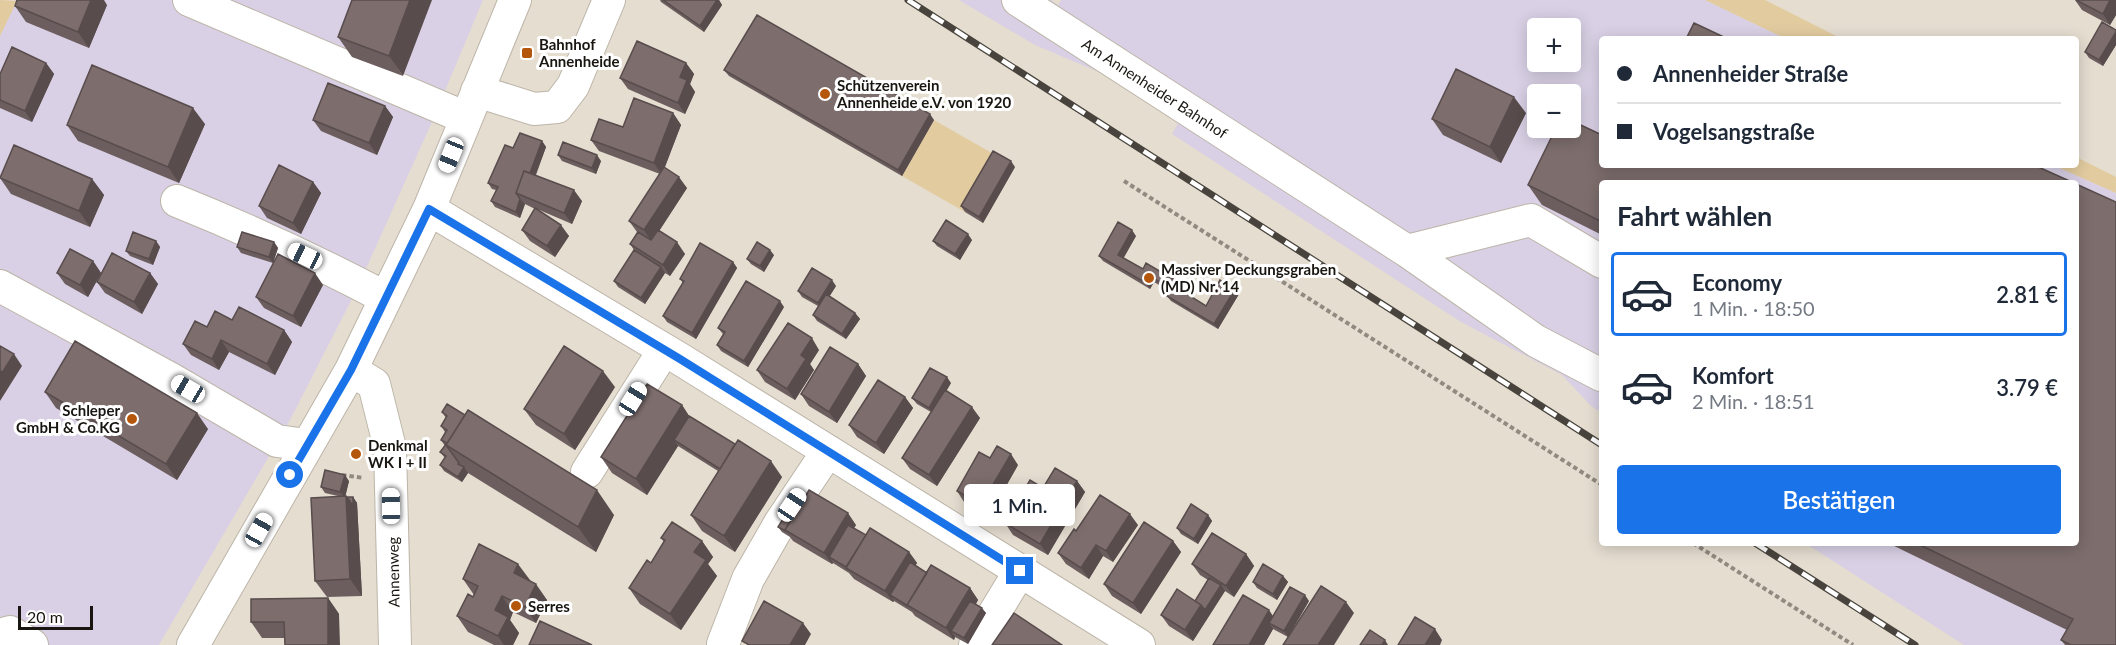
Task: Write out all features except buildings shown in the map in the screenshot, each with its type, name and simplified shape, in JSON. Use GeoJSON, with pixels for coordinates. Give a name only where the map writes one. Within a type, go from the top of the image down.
{"type":"FeatureCollection","features":[{"type":"Feature","properties":{"kind":"street"},"geometry":{"type":"LineString","coordinates":[[189,0],[471,105],[534,110],[557,107],[573,86],[609,0]]}},
{"type":"Feature","properties":{"kind":"street"},"geometry":{"type":"LineString","coordinates":[[193,645],[351,370],[429,209],[514,0]]}},
{"type":"Feature","properties":{"kind":"street","name":"Am Annenheider Bahnhof"},"geometry":{"type":"LineString","coordinates":[[1018,0],[1407,251],[1536,340],[1599,374]]}},
{"type":"Feature","properties":{"kind":"street"},"geometry":{"type":"LineString","coordinates":[[177,201],[250,230],[386,298]]}},
{"type":"Feature","properties":{"kind":"street"},"geometry":{"type":"LineString","coordinates":[[429,209],[664,350],[1139,645]]}},
{"type":"Feature","properties":{"kind":"street"},"geometry":{"type":"LineString","coordinates":[[1407,251],[1531,220],[1599,260]]}},
{"type":"Feature","properties":{"kind":"street"},"geometry":{"type":"LineString","coordinates":[[0,286],[277,441],[303,451]]}},
{"type":"Feature","properties":{"kind":"street"},"geometry":{"type":"LineString","coordinates":[[587,472],[664,350]]}},
{"type":"Feature","properties":{"kind":"street","name":"Annenweg"},"geometry":{"type":"LineString","coordinates":[[351,370],[374,384],[390,448],[395,645]]}},
{"type":"Feature","properties":{"kind":"street"},"geometry":{"type":"LineString","coordinates":[[723,644],[748,579],[780,523],[828,451]]}},
{"type":"Feature","properties":{"kind":"street"},"geometry":{"type":"LineString","coordinates":[[975,645],[1020,571]]}},
{"type":"Feature","properties":{"kind":"street"},"geometry":{"type":"LineString","coordinates":[[0,634],[10,632],[32,645]]}},
{"type":"Feature","properties":{"kind":"path"},"geometry":{"type":"LineString","coordinates":[[1124,181],[1599,483]]}},
{"type":"Feature","properties":{"kind":"path"},"geometry":{"type":"LineString","coordinates":[[303,451],[326,472],[391,482]]}},
{"type":"Feature","properties":{"kind":"path"},"geometry":{"type":"LineString","coordinates":[[1698,546],[1853,645]]}},
{"type":"Feature","properties":{"kind":"shaded area"},"geometry":{"type":"Polygon","coordinates":[[[0,0],[17,1],[0,36],[0,0]]]}},
{"type":"Feature","properties":{"kind":"shaded area"},"geometry":{"type":"Polygon","coordinates":[[[15,0],[483,0],[432,122],[355,293],[289,422],[159,645],[0,645],[0,36],[15,0]]]}},
{"type":"Feature","properties":{"kind":"shaded area"},"geometry":{"type":"Polygon","coordinates":[[[959,0],[1051,0],[1058,5],[1061,0],[1705,0],[1780,36],[1599,36],[1599,168],[2060,168],[2116,193],[2116,645],[1964,645],[1810,546],[2079,546],[2079,180],[1599,180],[1599,411],[1591,406],[1562,375],[1461,322],[1172,134],[1180,120],[1113,78],[1035,45],[959,0]]]}},
{"type":"Feature","properties":{"kind":"shaded area"},"geometry":{"type":"Polygon","coordinates":[[[1705,0],[1765,0],[1836,36],[1780,36],[1705,0]]]}},
{"type":"Feature","properties":{"kind":"shaded area"},"geometry":{"type":"Polygon","coordinates":[[[934,120],[997,156],[965,212],[902,176],[934,120]]]}},
{"type":"Feature","properties":{"kind":"shaded area"},"geometry":{"type":"Polygon","coordinates":[[[2079,158],[2116,177],[2116,193],[2060,168],[2079,168],[2079,158]]]}},
{"type":"Feature","properties":{"kind":"railway"},"geometry":{"type":"LineString","coordinates":[[908,0],[1599,443]]}},
{"type":"Feature","properties":{"kind":"railway"},"geometry":{"type":"LineString","coordinates":[[1760,546],[1915,645]]}},
{"type":"Feature","properties":{"kind":"place","name":"Bahnhof Annenheide"},"geometry":{"type":"Point","coordinates":[527,53]}},
{"type":"Feature","properties":{"kind":"place","name":"Schützenverein Annenheide e.V. von 1920"},"geometry":{"type":"Point","coordinates":[825,94]}},
{"type":"Feature","properties":{"kind":"place","name":"Massiver Deckungsgraben (MD) Nr. 14"},"geometry":{"type":"Point","coordinates":[1149,278]}},
{"type":"Feature","properties":{"kind":"place","name":"Schleper GmbH & Co.KG"},"geometry":{"type":"Point","coordinates":[132,419]}},
{"type":"Feature","properties":{"kind":"place","name":"Denkmal WK I + II"},"geometry":{"type":"Point","coordinates":[356,454]}},
{"type":"Feature","properties":{"kind":"place","name":"Serres"},"geometry":{"type":"Point","coordinates":[516,606]}},
{"type":"Feature","properties":{"kind":"route"},"geometry":{"type":"LineString","coordinates":[[290,475],[351,370],[429,209],[680,359],[1020,571]]}}]}
